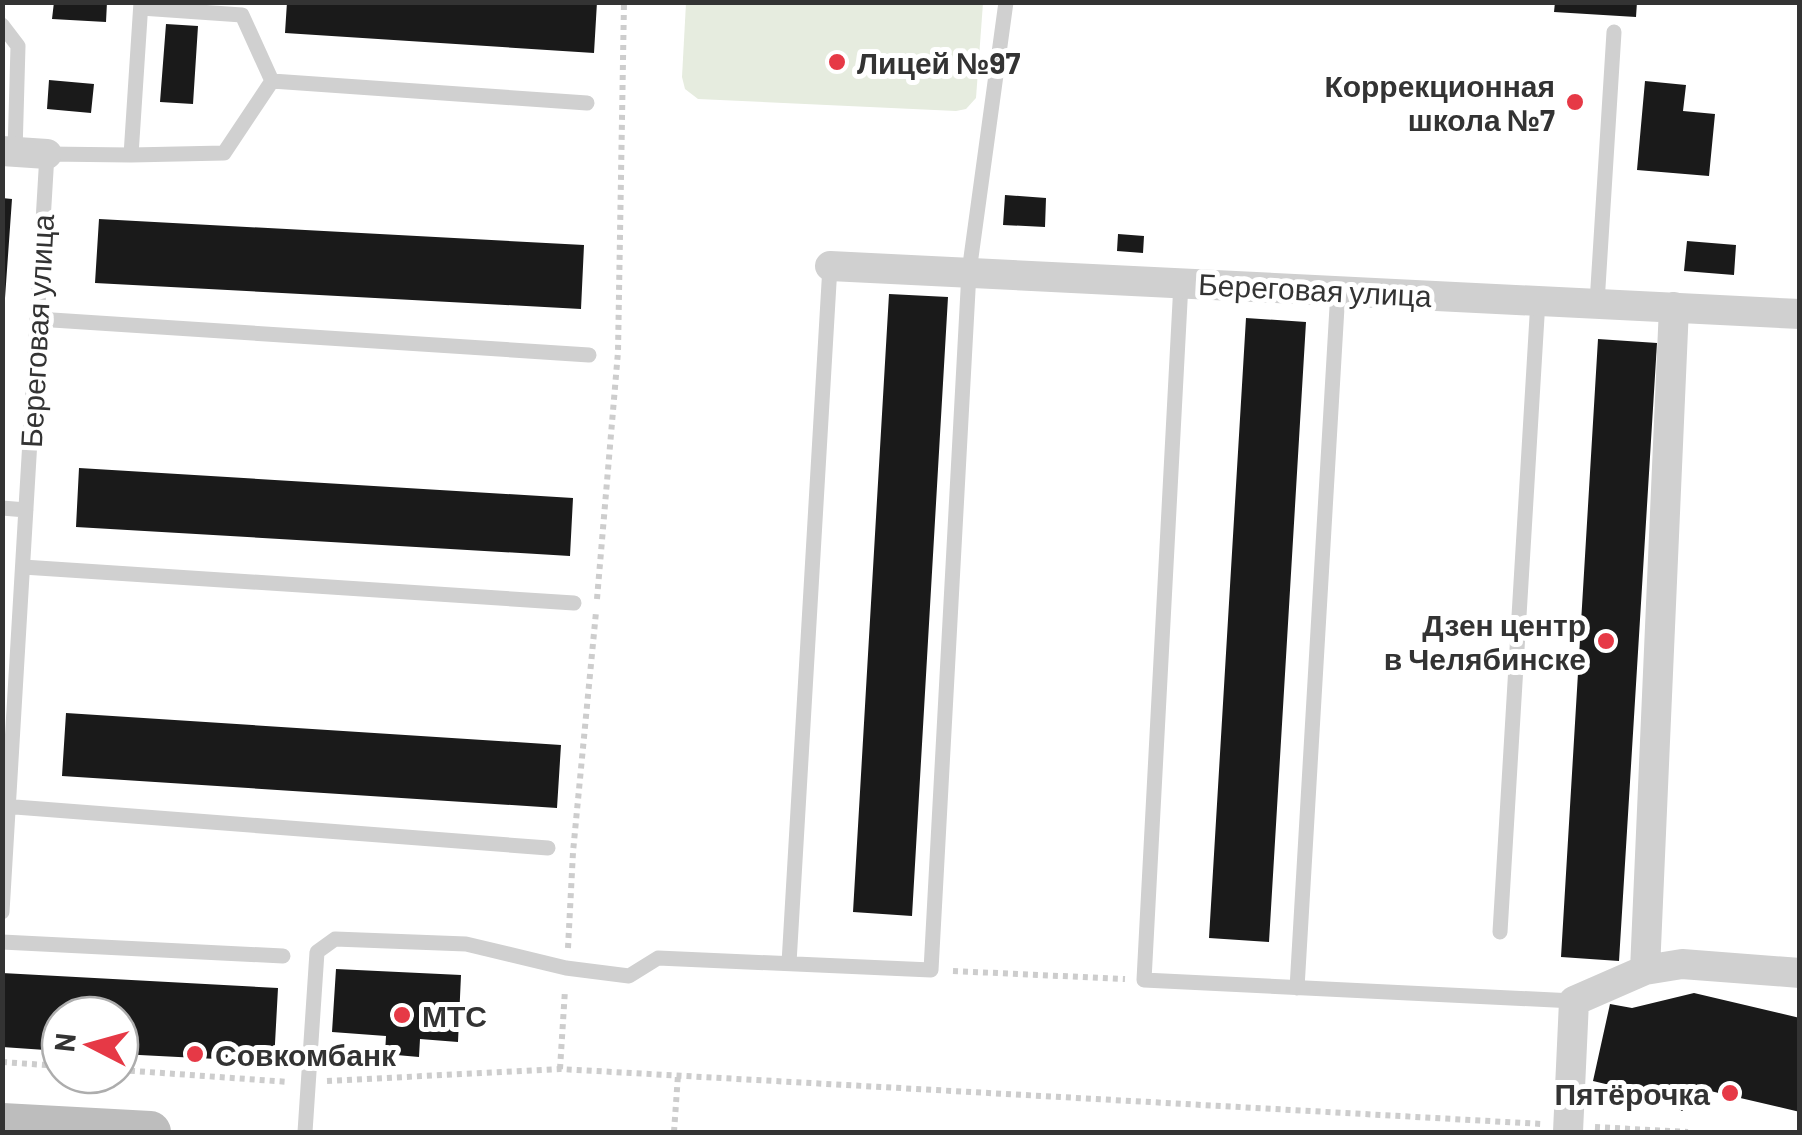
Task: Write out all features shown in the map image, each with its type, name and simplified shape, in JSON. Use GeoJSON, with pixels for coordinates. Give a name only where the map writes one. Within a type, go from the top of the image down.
{"type":"FeatureCollection","features":[{"type":"Feature","properties":{"kind":"main road"},"geometry":{"type":"LineString","coordinates":[[2,1124],[150,1132]]}},
{"type":"Feature","properties":{"kind":"street"},"geometry":{"type":"LineString","coordinates":[[9,152],[47,154]]}},
{"type":"Feature","properties":{"kind":"street","name":"Береговая улица"},"geometry":{"type":"LineString","coordinates":[[830,266],[1800,314]]}},
{"type":"Feature","properties":{"kind":"street"},"geometry":{"type":"LineString","coordinates":[[1645,970],[1674,307]]}},
{"type":"Feature","properties":{"kind":"street"},"geometry":{"type":"LineString","coordinates":[[1568,1129],[1574,1001],[1645,970],[1682,964],[1800,972]]}},
{"type":"Feature","properties":{"kind":"lane"},"geometry":{"type":"LineString","coordinates":[[306,1132],[317,952],[334,939],[466,944],[566,968],[629,976],[658,958],[932,970],[969,272],[1006,2]]}},
{"type":"Feature","properties":{"kind":"lane"},"geometry":{"type":"LineString","coordinates":[[131,155],[141,5],[242,15],[272,81]]}},
{"type":"Feature","properties":{"kind":"lane"},"geometry":{"type":"LineString","coordinates":[[2,25],[18,46],[9,152]]}},
{"type":"Feature","properties":{"kind":"lane"},"geometry":{"type":"LineString","coordinates":[[1596,303],[1614,32]]}},
{"type":"Feature","properties":{"kind":"lane"},"geometry":{"type":"LineString","coordinates":[[272,81],[587,104]]}},
{"type":"Feature","properties":{"kind":"lane"},"geometry":{"type":"LineString","coordinates":[[47,154],[224,154],[272,81]]}},
{"type":"Feature","properties":{"kind":"lane","name":"Береговая улица"},"geometry":{"type":"LineString","coordinates":[[2,912],[47,154]]}},
{"type":"Feature","properties":{"kind":"lane"},"geometry":{"type":"LineString","coordinates":[[789,963],[830,266]]}},
{"type":"Feature","properties":{"kind":"lane"},"geometry":{"type":"LineString","coordinates":[[1181,283],[1144,980],[1574,1001]]}},
{"type":"Feature","properties":{"kind":"lane"},"geometry":{"type":"LineString","coordinates":[[1298,988],[1338,290]]}},
{"type":"Feature","properties":{"kind":"lane"},"geometry":{"type":"LineString","coordinates":[[1500,932],[1538,300]]}},
{"type":"Feature","properties":{"kind":"lane"},"geometry":{"type":"LineString","coordinates":[[37,319],[589,355]]}},
{"type":"Feature","properties":{"kind":"lane"},"geometry":{"type":"LineString","coordinates":[[2,508],[26,510]]}},
{"type":"Feature","properties":{"kind":"lane"},"geometry":{"type":"LineString","coordinates":[[22,567],[574,603]]}},
{"type":"Feature","properties":{"kind":"lane"},"geometry":{"type":"LineString","coordinates":[[6,806],[548,848]]}},
{"type":"Feature","properties":{"kind":"lane"},"geometry":{"type":"LineString","coordinates":[[2,942],[283,956]]}},
{"type":"Feature","properties":{"kind":"path"},"geometry":{"type":"LineString","coordinates":[[560,1069],[573,852],[618,352],[624,2]]}},
{"type":"Feature","properties":{"kind":"path"},"geometry":{"type":"LineString","coordinates":[[932,970],[1144,980]]}},
{"type":"Feature","properties":{"kind":"path"},"geometry":{"type":"LineString","coordinates":[[2,1062],[40,1065]]}},
{"type":"Feature","properties":{"kind":"path"},"geometry":{"type":"LineString","coordinates":[[140,1071],[308,1082],[560,1069],[1568,1129],[1688,1132]]}},
{"type":"Feature","properties":{"kind":"path"},"geometry":{"type":"LineString","coordinates":[[674,1132],[678,1075]]}},
{"type":"Feature","properties":{"kind":"shaded area"},"geometry":{"type":"Polygon","coordinates":[[[686,3],[983,3],[976,98],[966,109],[956,111],[698,99],[685,89],[682,77],[686,3]]]}},
{"type":"Feature","properties":{"kind":"building"},"geometry":{"type":"Polygon","coordinates":[[[54,2],[107,2],[106,22],[52,19],[54,2]]]}},
{"type":"Feature","properties":{"kind":"building"},"geometry":{"type":"Polygon","coordinates":[[[287,2],[597,2],[594,53],[285,33],[287,2]]]}},
{"type":"Feature","properties":{"kind":"building"},"geometry":{"type":"Polygon","coordinates":[[[1555,2],[1637,2],[1636,17],[1554,12],[1555,2]]]}},
{"type":"Feature","properties":{"kind":"building"},"geometry":{"type":"Polygon","coordinates":[[[166,24],[198,26],[193,104],[160,102],[166,24]]]}},
{"type":"Feature","properties":{"kind":"building"},"geometry":{"type":"Polygon","coordinates":[[[49,80],[94,84],[91,113],[47,109],[49,80]]]}},
{"type":"Feature","properties":{"kind":"building"},"geometry":{"type":"Polygon","coordinates":[[[1645,81],[1686,85],[1683,111],[1715,114],[1709,176],[1637,170],[1645,81]]]}},
{"type":"Feature","properties":{"kind":"building"},"geometry":{"type":"Polygon","coordinates":[[[1005,195],[1046,198],[1045,227],[1003,225],[1005,195]]]}},
{"type":"Feature","properties":{"kind":"building"},"geometry":{"type":"Polygon","coordinates":[[[2,198],[12,199],[5,298],[2,298],[2,198]]]}},
{"type":"Feature","properties":{"kind":"building"},"geometry":{"type":"Polygon","coordinates":[[[99,219],[584,245],[581,309],[95,283],[99,219]]]}},
{"type":"Feature","properties":{"kind":"building"},"geometry":{"type":"Polygon","coordinates":[[[1118,234],[1144,236],[1143,253],[1117,251],[1118,234]]]}},
{"type":"Feature","properties":{"kind":"building"},"geometry":{"type":"Polygon","coordinates":[[[1687,241],[1736,245],[1734,275],[1684,271],[1687,241]]]}},
{"type":"Feature","properties":{"kind":"building"},"geometry":{"type":"Polygon","coordinates":[[[889,294],[948,297],[912,916],[853,912],[889,294]]]}},
{"type":"Feature","properties":{"kind":"building"},"geometry":{"type":"Polygon","coordinates":[[[1246,318],[1306,322],[1269,942],[1209,938],[1246,318]]]}},
{"type":"Feature","properties":{"kind":"building"},"geometry":{"type":"Polygon","coordinates":[[[1598,339],[1657,343],[1619,961],[1561,957],[1598,339]]]}},
{"type":"Feature","properties":{"kind":"building"},"geometry":{"type":"Polygon","coordinates":[[[79,468],[573,498],[570,556],[76,527],[79,468]]]}},
{"type":"Feature","properties":{"kind":"building"},"geometry":{"type":"Polygon","coordinates":[[[66,713],[561,745],[557,808],[62,776],[66,713]]]}},
{"type":"Feature","properties":{"kind":"building"},"geometry":{"type":"Polygon","coordinates":[[[336,969],[461,975],[458,1042],[420,1039],[419,1057],[385,1054],[386,1036],[332,1032],[336,969]]]}},
{"type":"Feature","properties":{"kind":"building"},"geometry":{"type":"Polygon","coordinates":[[[2,973],[278,988],[274,1062],[140,1055],[140,995],[40,995],[40,1050],[2,1047],[2,973]]]}},
{"type":"Feature","properties":{"kind":"building"},"geometry":{"type":"Polygon","coordinates":[[[1694,993],[1800,1018],[1800,1112],[1706,1090],[1682,1111],[1660,1097],[1593,1081],[1610,1004],[1632,1008],[1694,993]]]}},
{"type":"Feature","properties":{"kind":"place","name":"Лицей №97"},"geometry":{"type":"Point","coordinates":[837,62]}},
{"type":"Feature","properties":{"kind":"place","name":"Коррекционная школа №7"},"geometry":{"type":"Point","coordinates":[1575,102]}},
{"type":"Feature","properties":{"kind":"place","name":"Дзен центр в Челябинске"},"geometry":{"type":"Point","coordinates":[1606,641]}},
{"type":"Feature","properties":{"kind":"place","name":"МТС"},"geometry":{"type":"Point","coordinates":[402,1015]}},
{"type":"Feature","properties":{"kind":"place","name":"Совкомбанк"},"geometry":{"type":"Point","coordinates":[195,1054]}},
{"type":"Feature","properties":{"kind":"place","name":"Пятёрочка"},"geometry":{"type":"Point","coordinates":[1730,1093]}}]}
